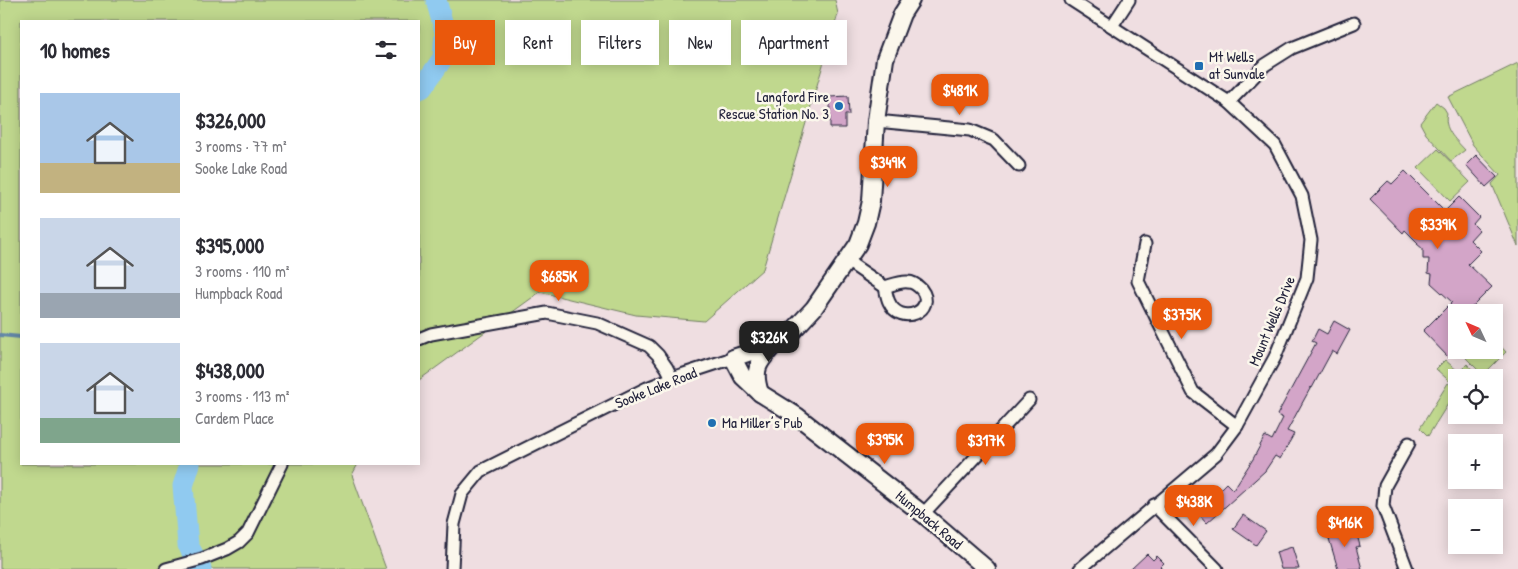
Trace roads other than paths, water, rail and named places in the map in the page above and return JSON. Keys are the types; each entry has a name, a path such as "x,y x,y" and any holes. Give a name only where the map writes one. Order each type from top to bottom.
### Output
{"street":[{"name":"Sooke Lake Road","path":"452,569 454,524 462,494 480,471 647,388 777,342 789,335 802,322 858,244 866,223 871,201 876,121 885,59 902,14 911,0"},
{"name":"Mount Wells Drive","path":"1071,0 1229,102 1275,145 1302,196 1311,240 1306,278 1278,349 1237,426 1216,454 1080,569"},
{"path":"1112,26 1129,0"},
{"path":"1229,102 1265,65 1292,48 1354,23"},
{"path":"876,121 970,130 994,140 1019,166"},
{"path":"1145,244 1138,281 1193,392 1237,426"},
{"path":"847,261 885,287"},
{"path":"420,339 431,334 547,313 596,323 649,346 658,355 672,378"},
{"path":"760,393 756,380 757,368 762,359 777,342"},
{"name":"Humpback Road","path":"733,358 743,377 760,393 797,416 923,514 987,569"},
{"path":"923,514 1030,400"},
{"path":"1407,569 1383,506 1385,486 1409,443"},
{"path":"166,569 202,559 227,549 248,534 282,465"},
{"path":"1154,506 1217,569"}],"waterway":[{"path":"420,89 443,58 445,32 436,0"},
{"path":"0,335 20,337"},
{"path":"190,465 183,486 188,545 201,569"}],"place":[{"name":"Mt Wells at Sunvale","path":"1199,66"},
{"name":"Langford Fire Rescue Station No. 3","path":"839,106"},
{"name":"Ma Miller’s Pub","path":"712,423"}]}
